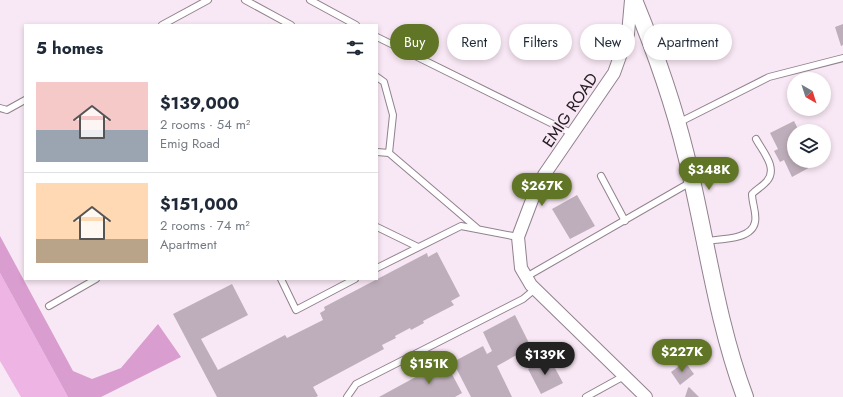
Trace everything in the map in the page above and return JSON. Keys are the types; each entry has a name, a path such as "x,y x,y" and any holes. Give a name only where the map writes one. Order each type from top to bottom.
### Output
{"main road":[{"path":"632,0 658,57 678,123 723,320 745,397"}],"street":[{"name":"EMIG ROAD","path":"632,0 628,34 614,73 544,175 532,200 518,237 521,268 535,289 646,397"}],"lane":[{"path":"164,24 208,0"},
{"path":"245,0 289,24"},
{"path":"310,0 354,24"},
{"path":"378,37 573,134"},
{"path":"678,123 769,77 843,58"},
{"path":"378,78 384,82 393,115 389,153"},
{"path":"0,108 6,110 24,101"},
{"path":"705,242 743,235 752,229 756,221 752,203 752,194 766,182 772,174 772,167 756,139"},
{"path":"378,152 389,153 478,229"},
{"path":"601,176 624,221"},
{"path":"526,277 692,182"},
{"path":"378,267 461,226 518,237"},
{"path":"378,227 418,247"},
{"path":"49,306 94,280"},
{"path":"281,280 296,310 353,280"},
{"path":"347,397 356,384 523,299 535,289"},
{"path":"586,397 624,376"}],"shaded area":[{"path":"0,236 73,371 92,379 121,368 158,324 181,357 101,397 68,397 0,273"},
{"path":"0,273 68,397 21,397 0,361"}],"building":[{"path":"843,24 843,45 841,46 835,27"},
{"path":"794,121 796,124 788,124"},
{"path":"787,124 787,166 784,160 780,162 774,151 778,149 770,133"},
{"path":"788,168 809,168 792,177"},
{"path":"577,195 595,226 570,239 552,209"},
{"path":"437,252 460,296 451,301 454,305 423,321 424,323 411,330 410,328 395,336 396,338 382,345 384,349 313,387 318,396 316,397 217,397 173,314 232,284 248,315 201,339 218,370 285,335 287,338 323,320 320,313 325,310 324,307 427,253 428,257"},
{"path":"515,315 531,347 497,366 512,397 471,397 453,362 483,346 487,354 492,351 483,332"},
{"path":"549,357 563,383 541,394 528,369"},
{"path":"445,361 462,393 455,397 379,397"},
{"path":"685,362 694,374 680,385 671,372"},
{"path":"689,387 699,397 685,397"}]}
